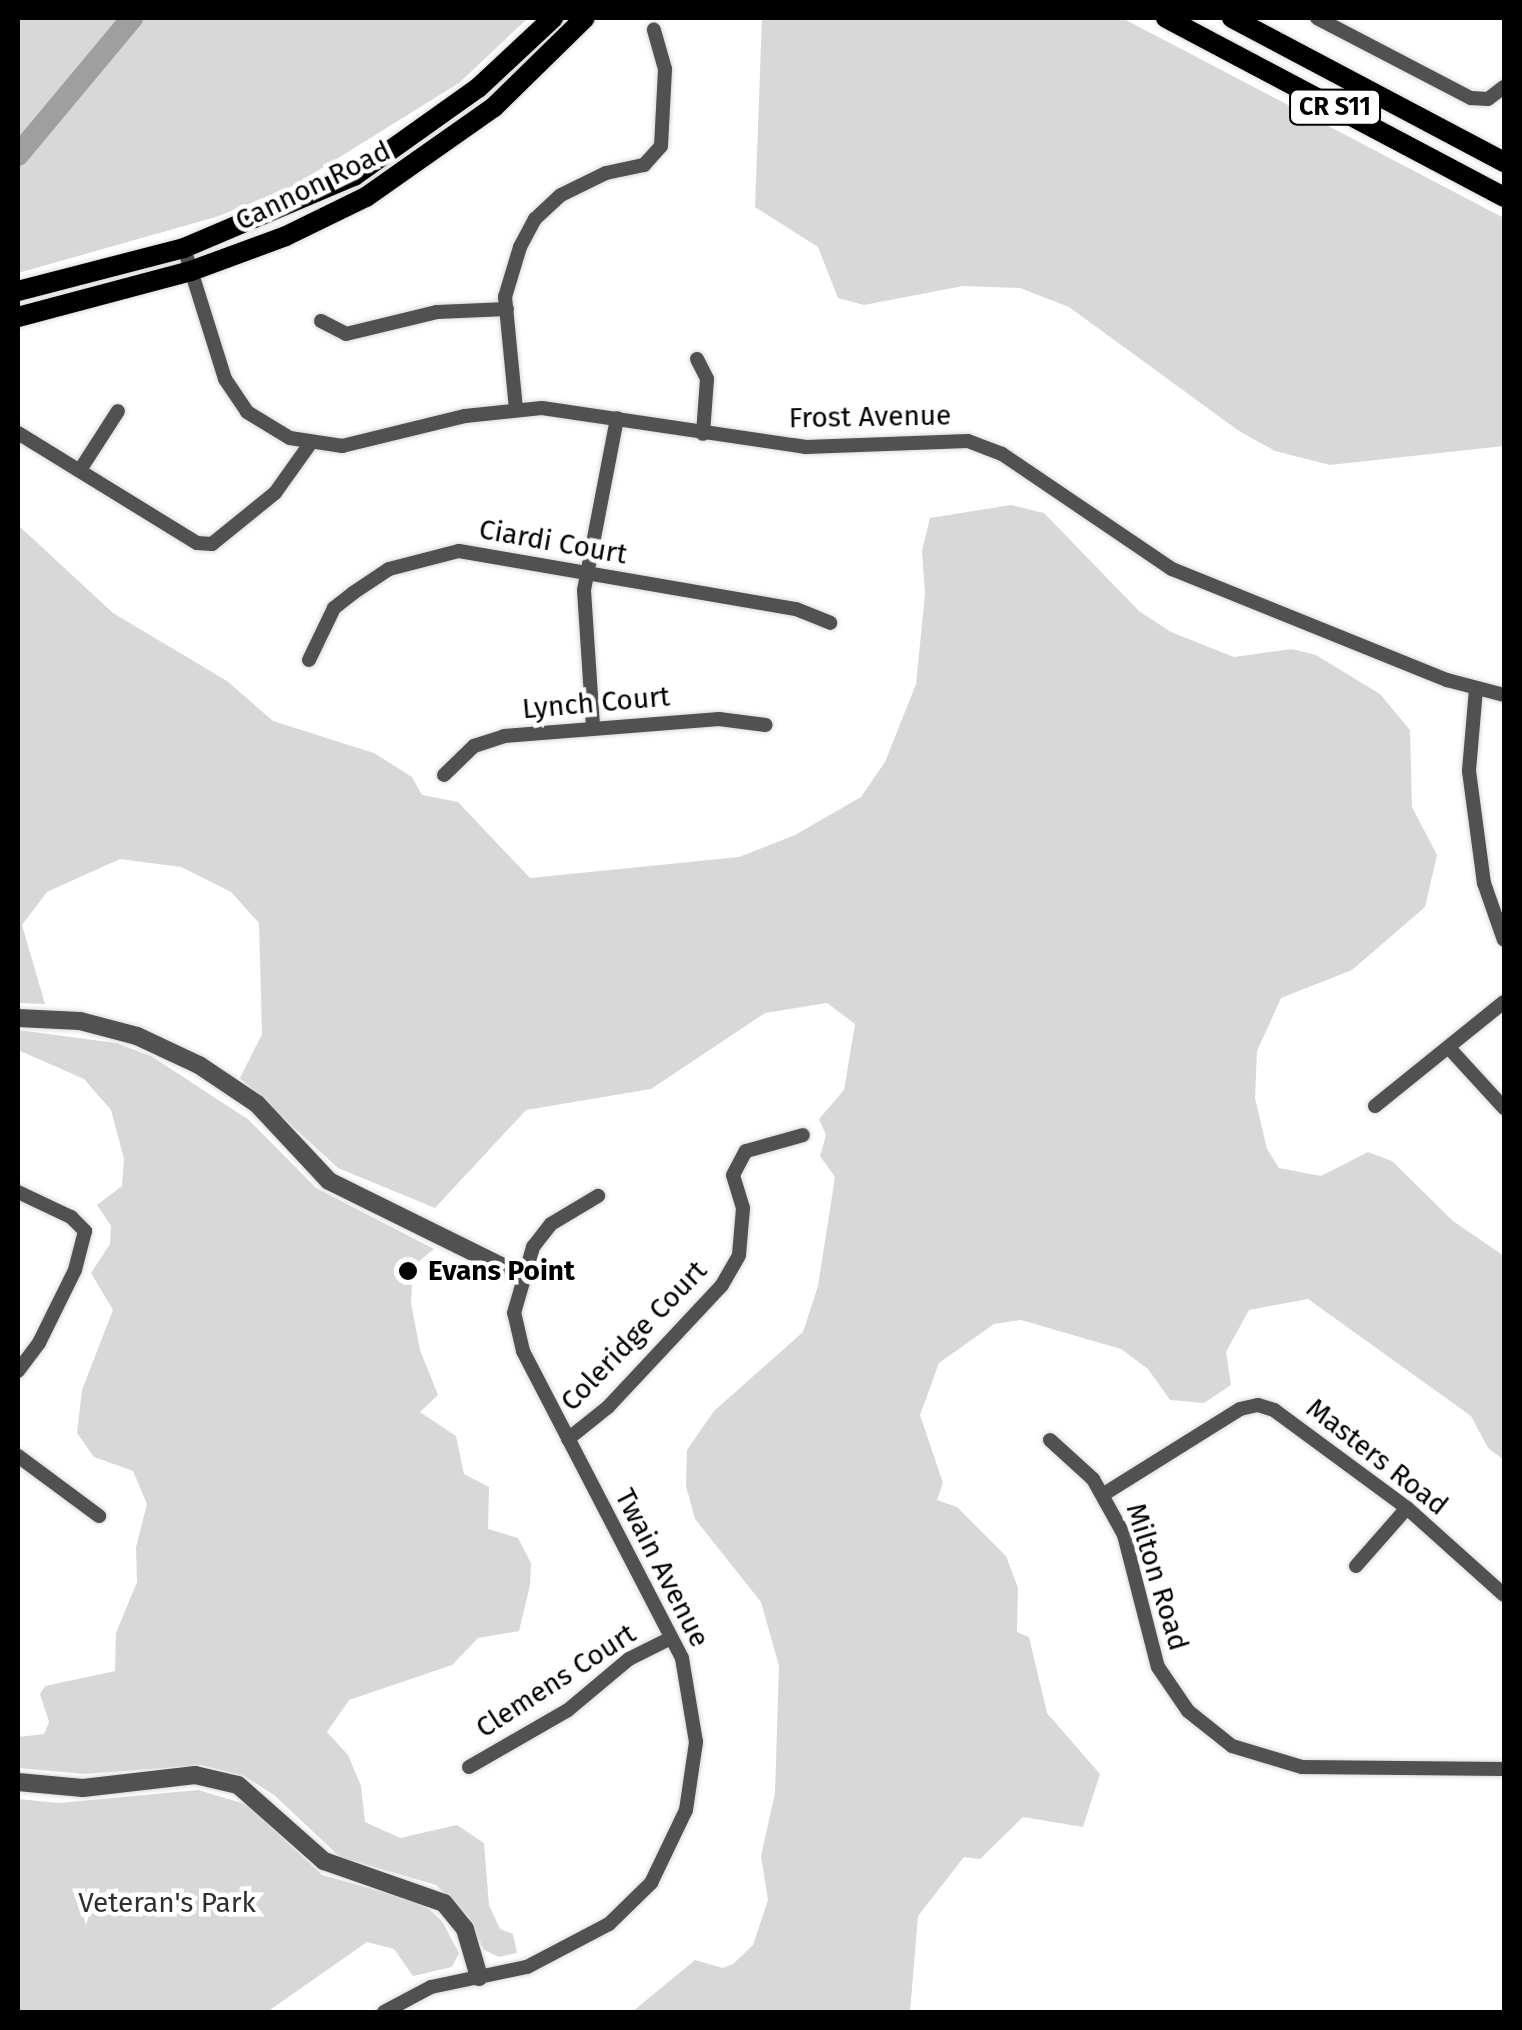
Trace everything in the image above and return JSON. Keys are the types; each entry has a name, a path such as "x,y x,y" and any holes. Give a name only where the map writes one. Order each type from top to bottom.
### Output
{"main road":[{"name":"Cannon Road","path":"18,292 184,248 276,214 402,146 478,88 553,18"},
{"name":"Cannon Road","path":"18,316 192,271 286,236 416,166 494,107 585,18"},
{"name":"CR S11","path":"1166,18 1504,197"},
{"name":"CR S11","path":"1232,18 1504,162"}],"street":[{"path":"1318,18 1471,98 1488,99 1504,87"},
{"path":"516,410 506,309 520,247 536,219 561,195 606,173 644,166 662,146 666,69 654,30"},
{"name":"Frost Avenue","path":"184,248 225,379 248,412 310,444 342,446 516,410 617,418 806,447 968,441 1002,454 1172,569 1476,690 1504,695"},
{"path":"321,321 346,334 437,312 506,309"},
{"path":"697,359 707,379 703,434"},
{"path":"80,470 118,411"},
{"path":"592,726 585,568 608,488 617,418"},
{"path":"18,433 197,543 212,544 275,493 310,444"},
{"name":"Ciardi Court","path":"309,660 334,608 390,570 424,557 498,553 585,568 658,588 796,609 830,623"},
{"path":"1476,690 1469,771 1484,883 1504,940"},
{"name":"Lynch Court","path":"444,775 474,746 504,736 592,726 719,719 766,726"},
{"path":"1375,1106 1504,1002"},
{"path":"18,1018 80,1021 137,1036 198,1065 257,1104 329,1181 520,1276"},
{"path":"1450,1049 1504,1108"},
{"name":"Coleridge Court","path":"568,1439 608,1407 722,1285 739,1255 743,1208 733,1175 746,1152 803,1135"},
{"path":"18,1192 71,1217 85,1231 75,1270 40,1343 18,1371"},
{"name":"Twain Avenue","path":"384,2012 431,1987 561,1954 609,1924 651,1883 686,1810 693,1779 694,1710 671,1638 523,1351 514,1313 520,1276 551,1224 598,1196"},
{"name":"Masters Road","path":"1104,1494 1240,1409 1258,1405 1274,1410 1407,1508 1504,1595"},
{"name":"Milton Road","path":"1050,1440 1104,1494 1124,1535 1158,1667 1188,1711 1232,1746 1302,1767 1504,1770"},
{"path":"18,1456 99,1516"},
{"path":"1356,1566 1407,1508"},
{"name":"Clemens Court","path":"469,1767 568,1710 629,1658 671,1638"},
{"path":"18,1782 83,1788 195,1775 238,1785 324,1861 444,1903 464,1929 479,1977"}],"green space":[{"path":"18,18 528,18 459,83 293,186 216,217 18,273"},
{"path":"762,18 1122,18 1504,218 1504,446 1330,465 1275,451 1239,431 1069,307 1020,288 963,286 864,305 838,298 818,247 755,207"},
{"path":"1011,505 1044,513 1139,611 1171,632 1234,657 1292,649 1316,655 1380,694 1410,730 1412,807 1437,855 1425,907 1352,970 1281,998 1257,1051 1255,1098 1267,1149 1279,1168 1321,1176 1368,1152 1392,1161 1453,1221 1504,1256 1504,1460 1488,1448 1471,1416 1308,1299 1249,1310 1226,1352 1231,1385 1204,1403 1170,1400 1148,1369 1121,1349 1021,1320 994,1324 939,1363 920,1415 943,1483 937,1500 957,1507 1006,1556 1018,1588 1017,1632 1029,1637 1047,1713 1100,1774 1083,1827 1023,1817 980,1859 964,1857 918,1916 910,2012 632,2012 695,1960 723,1968 733,1964 753,1945 768,1900 761,1856 775,1793 779,1666 761,1602 695,1519 686,1486 687,1450 714,1411 803,1332 818,1286 835,1177 820,1156 826,1135 819,1119 844,1090 855,1024 827,1003 765,1013 651,1089 526,1110 435,1208 338,1168 240,1078 262,1034 259,923 231,892 181,867 120,859 47,892 22,925 45,1004 18,1003 18,525 113,613 227,681 273,721 374,753 412,777 422,795 458,802 530,878 739,857 795,835 861,797 885,762 916,684 925,594 922,550 930,518"},
{"path":"18,1030 116,1043 151,1056 249,1120 316,1188 434,1249 413,1266 411,1303 420,1350 438,1395 420,1412 456,1436 464,1474 489,1487 488,1529 518,1538 531,1563 530,1585 519,1631 478,1638 452,1665 349,1700 327,1732 348,1755 361,1786 365,1822 400,1838 457,1825 484,1843 489,1905 500,1929 513,1934 517,1953 499,1957 484,1950 468,1916 436,1885 340,1857 274,1795 244,1776 202,1765 85,1774 18,1768 18,1737 44,1734 49,1722 40,1694 45,1686 115,1671 116,1633 137,1582 136,1547 147,1504 133,1471 94,1457 77,1433 82,1390 113,1310 91,1273 110,1244 111,1226 97,1205 122,1186 124,1159 111,1110 84,1079 18,1050"},
{"name":"Veteran's Park","path":"198,1790 248,1805 322,1875 422,1903 442,1921 459,1953 452,1967 413,1976 394,1949 367,1942 267,2012 18,2012 18,1799 59,1803"}],"waterway":[{"path":"18,155 132,18"}],"place":[{"name":"Evans Point","path":"408,1271"}]}
